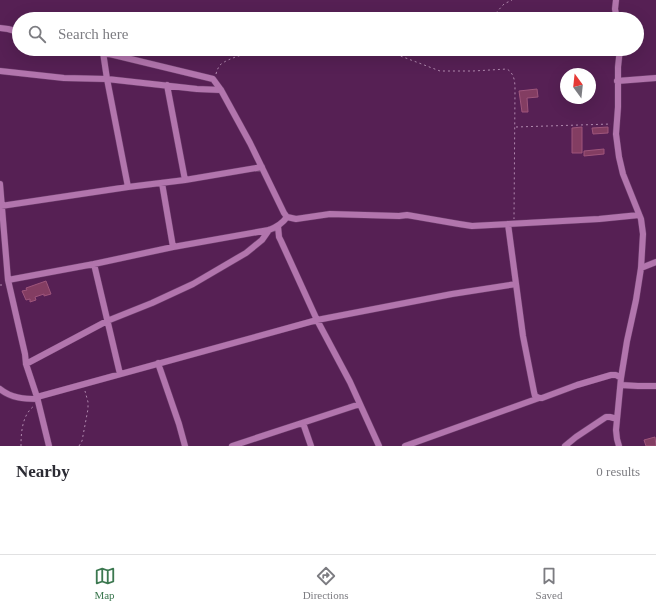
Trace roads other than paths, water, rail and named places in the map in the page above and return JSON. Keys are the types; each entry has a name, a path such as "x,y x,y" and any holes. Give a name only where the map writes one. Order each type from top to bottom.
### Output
{"street":[{"path":"616,0 616,12"},
{"path":"0,28 12,30"},
{"path":"104,56 128,187"},
{"path":"119,56 209,78 216,82 250,143 287,217"},
{"path":"619,56 616,134 623,174 641,220 642,234 641,268 621,378 616,430 619,446"},
{"path":"0,71 64,78 107,79 197,89 221,90"},
{"path":"617,81 656,78"},
{"path":"168,85 184,180"},
{"path":"1,206 184,180 262,167"},
{"path":"162,183 173,247"},
{"path":"0,184 8,280 26,364 38,400 49,446"},
{"path":"287,217 296,219 330,214 408,215 472,226 599,219 639,215"},
{"path":"8,280 173,247 269,230 284,222 287,217"},
{"path":"511,224 516,284 523,336 535,396 539,398"},
{"path":"278,226 281,241 317,320 350,382 379,446"},
{"path":"26,364 107,321 152,303 193,284 246,253 262,240 269,230"},
{"path":"641,268 656,262"},
{"path":"94,264 120,374"},
{"path":"648,265 656,268"},
{"path":"0,389 12,396 38,400 83,384 317,320 452,294 516,284"},
{"path":"158,364 185,446"},
{"path":"405,446 611,374 621,378"},
{"path":"621,385 656,386"},
{"path":"232,446 251,443 303,423 360,404"},
{"path":"565,446 606,417 610,416 617,418"},
{"path":"303,423 311,446"}]}
